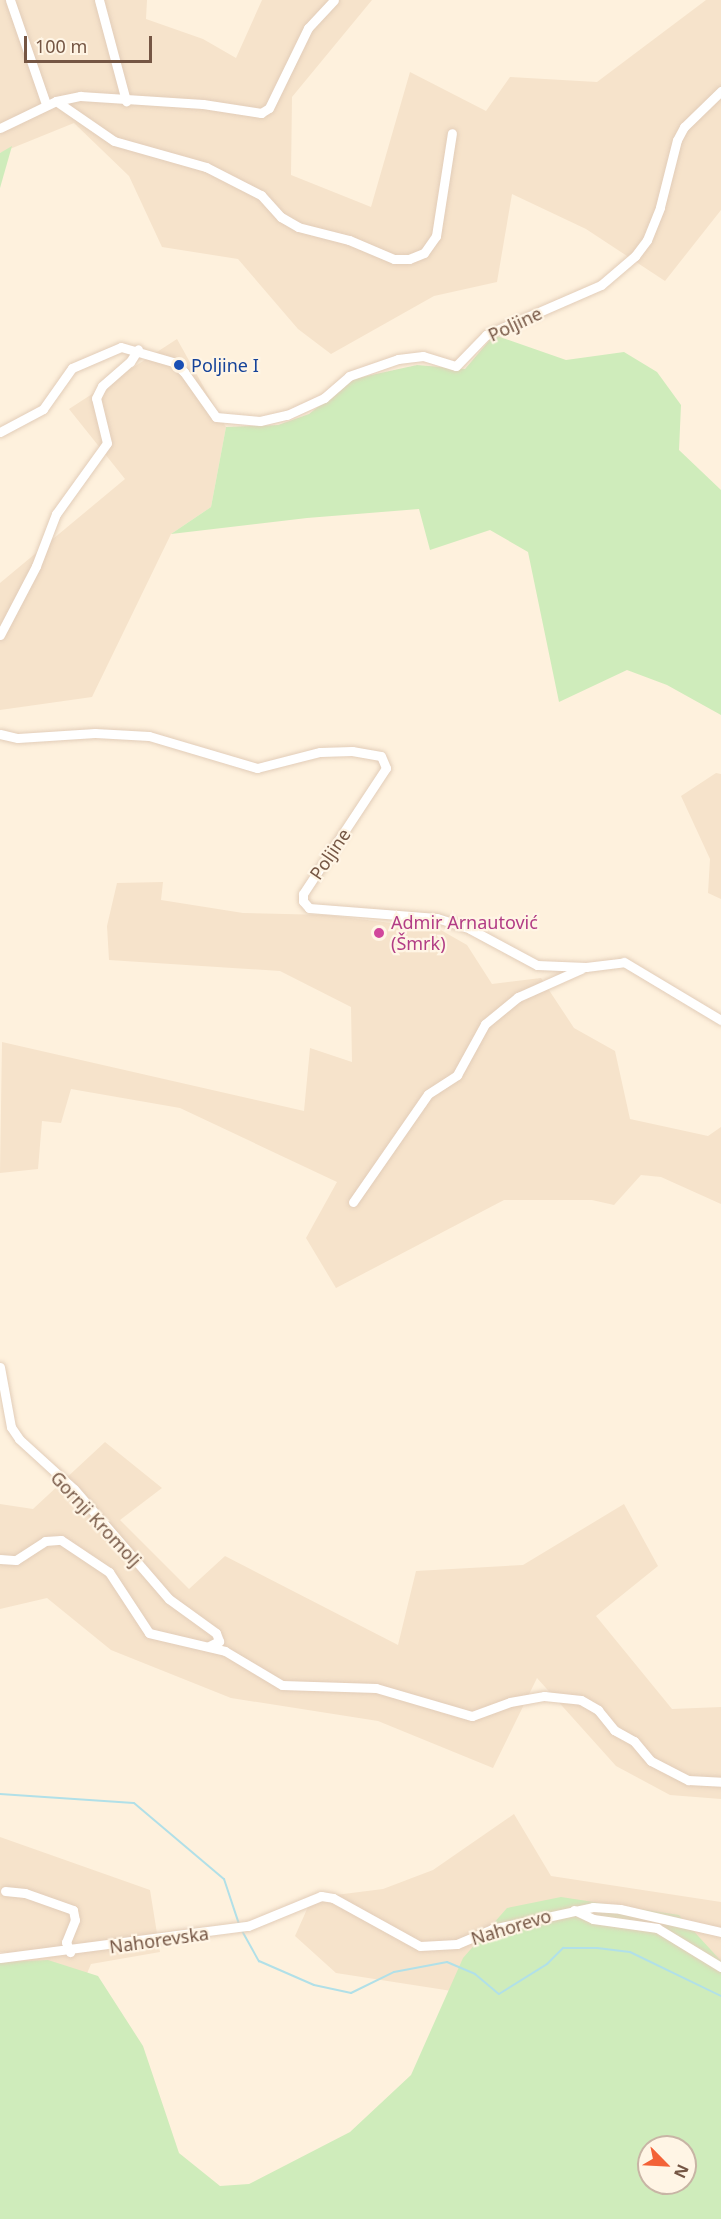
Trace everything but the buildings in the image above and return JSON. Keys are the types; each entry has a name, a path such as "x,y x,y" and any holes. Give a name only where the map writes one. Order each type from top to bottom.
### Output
{"street":[{"path":"10,0 46,104"},
{"path":"99,0 126,101"},
{"path":"0,128 46,104 80,96 126,101 203,104 261,113 269,108 308,28 334,0"},
{"name":"Poljine","path":"0,432 43,409 72,368 104,351 121,347 138,349 164,357 184,372 216,417 260,421 315,403 349,376 398,359 423,356 456,366 486,335 601,285 635,256 647,240 660,207 677,140 684,127 721,91"},
{"path":"56,101 114,141 206,167 261,195 281,217 298,227 349,240 394,258 417,258 430,247 436,236 452,133"},
{"path":"0,635 36,566 56,514 107,443 96,398 102,386 130,362 138,349"},
{"name":"Poljine","path":"0,734 18,738 96,733 149,736 257,768 320,752 351,751 381,756 386,768 303,894 303,902 309,908 437,918 470,929 537,965 586,967 624,962 636,966 721,1020"},
{"path":"353,1202 428,1094 457,1075 485,1024 518,997 586,967"},
{"name":"Gornji Kromolj","path":"0,1367 11,1427 19,1439 74,1489 169,1599 216,1633 219,1641 208,1646"},
{"path":"0,1559 16,1560 45,1541 61,1540 110,1572 149,1632 163,1639 208,1646 238,1658 282,1684 376,1688 472,1716 510,1702 544,1696 581,1700 598,1710 614,1730 634,1741 651,1761 688,1780 721,1782"},
{"path":"5,1891 25,1893 73,1910 75,1920 66,1942 70,1952"},
{"name":"Nahorevska","path":"0,1958 70,1952 246,1926 280,1915 312,1898"},
{"name":"Nahorevo","path":"312,1898 333,1898 410,1943 436,1947 574,1910 620,1909 721,1932"},
{"path":"574,1910 593,1919 657,1928 721,1967"}],"shaded area":[{"path":"0,0 147,0 146,19 203,39 236,58 262,0 372,0 292,97 291,175 371,207 410,72 486,111 510,77 597,82 706,0 721,0 721,210 665,281 586,229 512,194 497,282 434,296 331,354 298,329 238,259 162,247 129,176 74,123 0,153"},
{"path":"177,339 226,427 211,507 171,534 92,697 0,710 0,583 125,479 69,409"},
{"path":"716,773 721,774 721,899 708,893 710,859 681,796"},
{"path":"163,882 161,900 243,913 327,915 439,929 467,945 492,984 541,978 574,1028 615,1051 630,1119 708,1136 721,1127 721,1204 661,1177 641,1175 614,1205 592,1200 504,1200 336,1288 306,1238 337,1182 180,1108 71,1089 61,1123 42,1121 38,1169 0,1173 2,1042 304,1111 310,1048 352,1062 351,1007 280,971 109,960 107,926 117,883"},
{"path":"105,1442 162,1488 120,1520 189,1589 225,1556 398,1645 416,1571 523,1565 624,1504 658,1566 596,1616 672,1709 721,1707 721,1799 670,1795 616,1766 537,1678 493,1768 378,1721 231,1698 111,1650 47,1598 0,1609 0,1504 33,1509"},
{"path":"514,1814 551,1876 721,1902 721,2019 484,1996 336,1973 295,1936 312,1898 383,1889 433,1870"},
{"path":"0,1837 150,1890 160,1952 91,1964 75,2002 27,1995 11,1953 0,1952"}],"green space":[{"path":"12,146 0,188 0,153"},
{"path":"494,335 566,360 624,352 657,372 681,405 679,450 721,490 721,715 667,685 627,670 559,702 528,552 490,530 430,550 419,509 307,518 171,534 211,507 226,427 278,425 309,414 353,379 417,365 465,369"},
{"path":"561,1897 679,1915 721,1961 721,2219 0,2219 0,1962 48,1960 98,1976 143,2046 179,2153 220,2186 249,2184 350,2132 411,2075 463,1958 507,1908"}],"waterway":[{"path":"0,1794 134,1803 224,1879 239,1924"},
{"path":"241,1929 259,1961 314,1985 351,1993 394,1972 447,1962 475,1974 499,1994 547,1964 563,1948 597,1948 630,1952 721,1996"}],"place":[{"name":"Poljine I","path":"179,365"},
{"name":"Admir Arnautović (Šmrk)","path":"379,933"}]}
